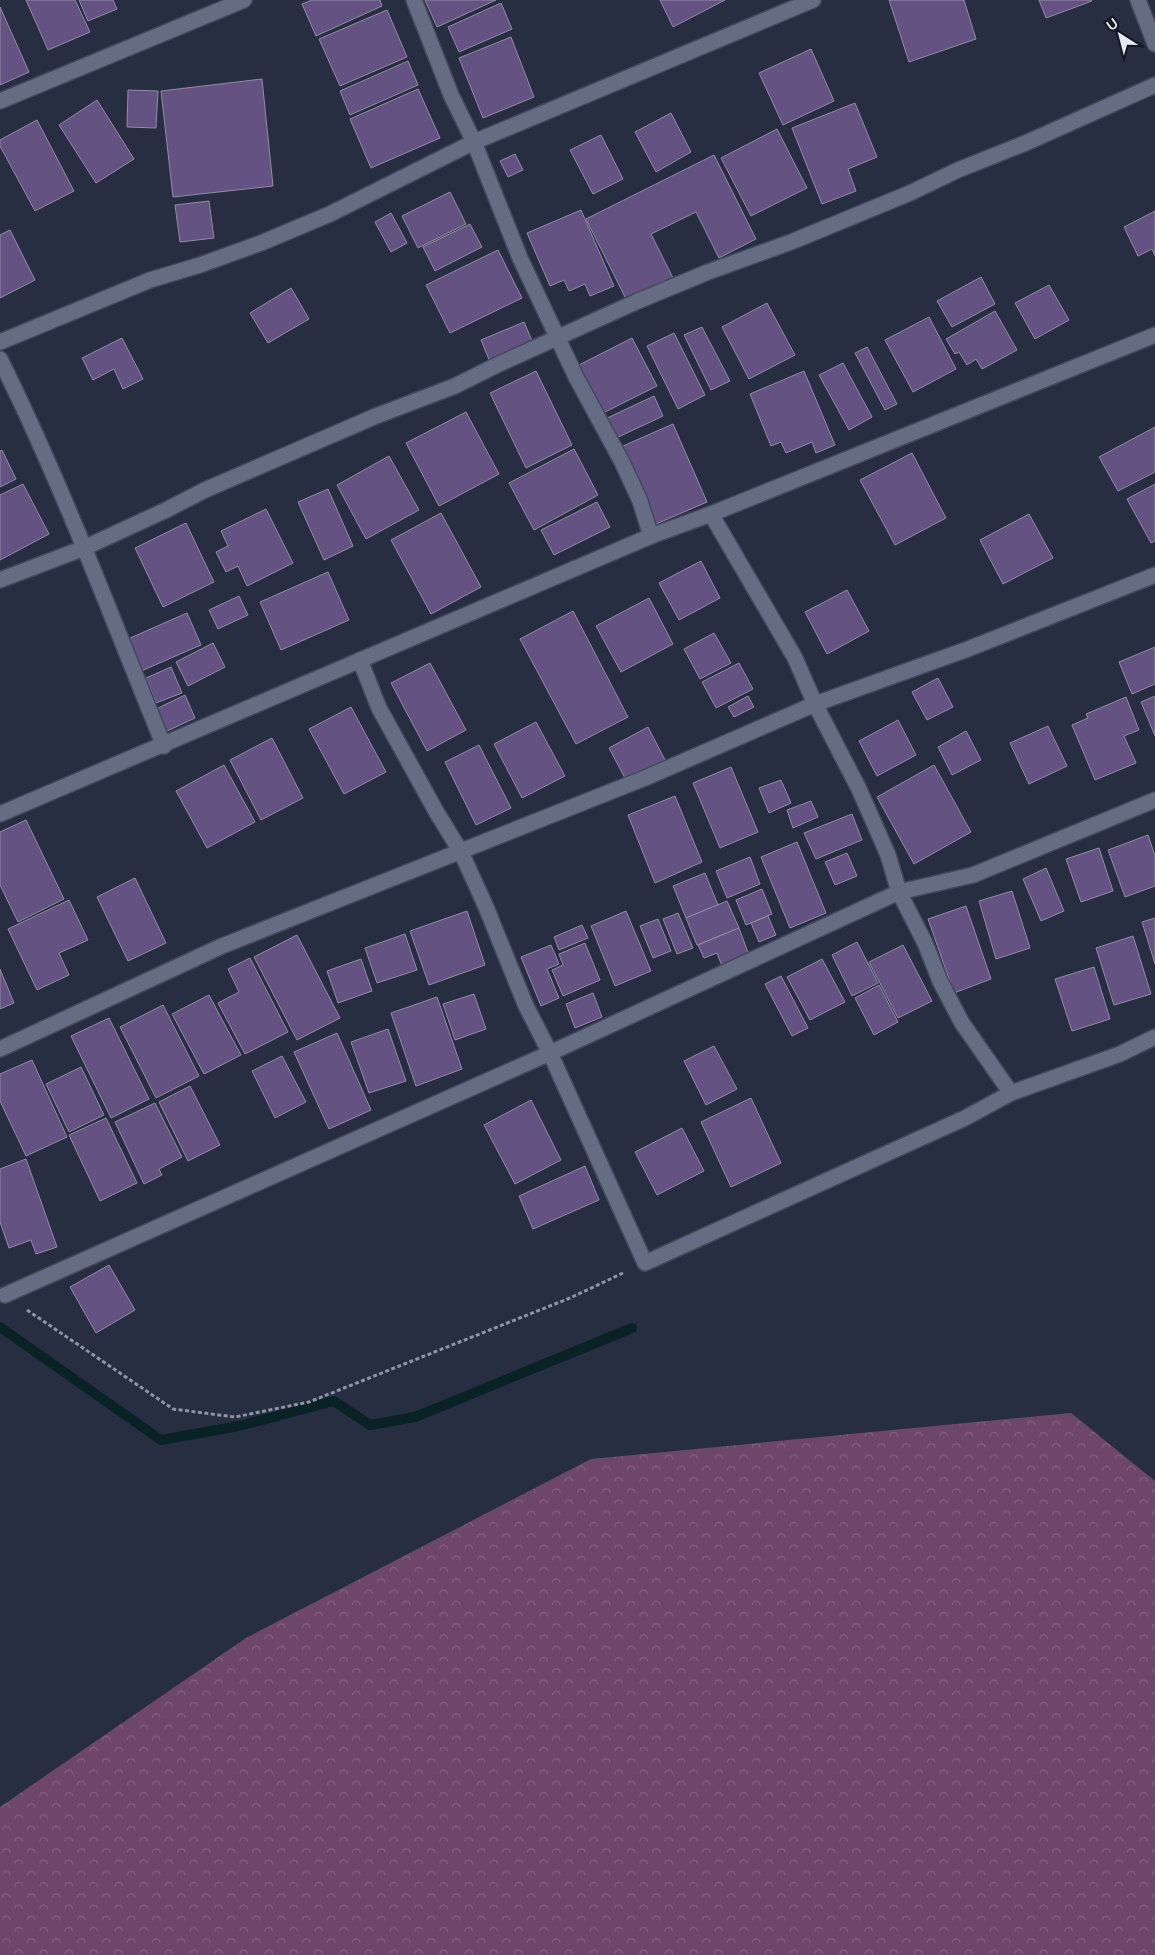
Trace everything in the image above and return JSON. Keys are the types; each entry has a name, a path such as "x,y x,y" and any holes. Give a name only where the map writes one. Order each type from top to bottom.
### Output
{"street":[{"path":"0,101 244,0"},
{"path":"414,0 451,95 474,142 520,258 576,378 622,462 640,501 651,536"},
{"path":"0,342 150,280 217,259 295,229 330,214 474,142 813,0"},
{"path":"1138,0 1155,44"},
{"path":"0,580 84,548 205,490 376,416 455,386 557,338 708,272 791,242 910,193 958,170 1028,142 1155,85"},
{"path":"0,814 164,746 195,730 651,536 711,514 1155,335"},
{"path":"0,359 31,421 68,506 164,746"},
{"path":"711,514 795,658 815,704 863,797 888,855 898,892 925,943 940,981 962,1023 1011,1093"},
{"path":"0,1050 222,946 645,778 815,704 968,649 1155,575"},
{"path":"360,660 379,708 437,813 461,852 486,907 526,1006 550,1053 645,1263 965,1118 1011,1093 1111,1057 1155,1037"},
{"path":"5,1295 550,1053 898,892 973,875 1155,800"}],"path":[{"path":"5,1295 173,1409 234,1417 309,1402 570,1298 645,1263"}],"green space":[{"path":"1071,1413 1155,1481 1155,1955 0,1955 0,1807 246,1638 591,1459"}],"building":[{"path":"26,0 75,0 90,32 48,50"},
{"path":"79,0 113,0 117,9 88,21"},
{"path":"312,0 380,0 382,6 316,36 302,4"},
{"path":"425,0 496,0 437,27"},
{"path":"660,0 725,0 673,27"},
{"path":"889,0 964,0 976,39 909,62"},
{"path":"1039,0 1091,0 1092,1 1046,18"},
{"path":"501,3 512,29 459,52 448,27"},
{"path":"0,7 29,72 0,85"},
{"path":"387,10 407,57 340,86 319,39"},
{"path":"511,37 534,97 483,118 459,58"},
{"path":"811,49 834,101 783,125 759,73"},
{"path":"408,61 418,85 350,115 340,91"},
{"path":"262,79 273,186 173,197 161,91"},
{"path":"418,89 440,138 371,168 350,119"},
{"path":"128,90 158,91 156,128 127,127"},
{"path":"97,100 134,159 96,183 59,125"},
{"path":"855,103 877,157 848,169 856,191 822,204 792,128"},
{"path":"671,113 691,152 656,172 635,132"},
{"path":"37,120 74,191 35,211 0,146 0,140"},
{"path":"777,129 807,188 751,216 721,158"},
{"path":"601,135 623,179 593,194 570,150"},
{"path":"515,154 523,170 508,177 500,161"},
{"path":"714,155 756,239 719,258 696,212 651,234 673,278 627,301 586,219"},
{"path":"450,192 466,224 418,248 402,216"},
{"path":"209,201 214,238 180,242 175,205"},
{"path":"581,210 614,286 590,296 585,284 569,291 564,280 550,286 527,233"},
{"path":"1155,211 1155,256 1152,249 1138,256 1124,227"},
{"path":"391,213 407,243 391,252 375,222"},
{"path":"470,224 482,247 435,271 423,247"},
{"path":"10,230 35,280 0,298 0,235"},
{"path":"498,250 522,298 450,333 426,285"},
{"path":"981,277 995,304 952,327 937,301"},
{"path":"1049,285 1069,320 1035,339 1015,303"},
{"path":"291,288 309,319 268,343 250,313"},
{"path":"767,303 795,355 749,379 722,327"},
{"path":"995,311 1017,350 982,369 976,359 967,365 959,352 955,354 946,339"},
{"path":"929,317 956,369 913,392 885,340"},
{"path":"524,322 533,343 490,362 481,340"},
{"path":"702,327 730,381 711,390 684,335"},
{"path":"674,333 705,395 678,409 647,346"},
{"path":"122,338 143,379 123,389 114,369 93,380 82,358"},
{"path":"632,338 657,386 601,414 577,366"},
{"path":"867,347 897,404 885,410 855,353"},
{"path":"843,363 872,417 849,430 819,375"},
{"path":"536,371 572,445 526,468 490,393"},
{"path":"804,371 835,445 816,453 812,442 786,453 781,442 771,446 750,394"},
{"path":"654,396 663,416 612,440 603,420"},
{"path":"466,412 499,474 439,506 406,443"},
{"path":"673,424 707,502 656,524 623,446"},
{"path":"1155,427 1155,472 1118,491 1099,457"},
{"path":"574,449 598,495 534,530 509,483"},
{"path":"2,450 16,479 0,487 0,451"},
{"path":"912,453 946,518 895,545 860,480"},
{"path":"389,456 419,510 366,539 337,485"},
{"path":"23,484 49,534 0,560 0,495"},
{"path":"1155,484 1155,541 1151,543 1127,499"},
{"path":"328,489 353,546 324,560 298,502"},
{"path":"597,502 610,527 554,555 541,530"},
{"path":"266,509 293,563 247,586 238,566 226,572 216,552 228,546 221,531"},
{"path":"441,513 481,587 431,614 391,540"},
{"path":"1029,514 1053,558 1003,584 980,540"},
{"path":"186,523 214,582 163,607 135,548"},
{"path":"701,561 720,598 679,620 659,583"},
{"path":"328,572 349,620 281,650 260,602"},
{"path":"847,590 869,631 827,654 805,612"},
{"path":"239,596 248,615 218,629 209,610"},
{"path":"649,598 673,644 621,672 596,626"},
{"path":"573,611 628,717 576,744 520,639"},
{"path":"187,613 201,645 141,671 128,639"},
{"path":"714,633 731,663 700,679 684,649"},
{"path":"213,643 225,667 188,686 176,662"},
{"path":"1155,647 1155,684 1132,694 1119,662"},
{"path":"430,663 466,730 427,751 391,683"},
{"path":"739,663 753,689 716,708 702,682"},
{"path":"171,667 182,693 156,703 146,678"},
{"path":"938,678 953,707 927,720 912,692"},
{"path":"185,695 195,718 165,732 154,710"},
{"path":"748,696 754,707 734,717 728,707"},
{"path":"1155,696 1155,736 1141,702"},
{"path":"1126,697 1139,730 1124,736 1136,763 1095,780 1072,725 1088,718 1086,714"},
{"path":"351,707 386,772 344,794 309,729"},
{"path":"898,720 916,755 877,776 859,741"},
{"path":"536,722 565,776 522,798 494,744"},
{"path":"1048,726 1067,766 1029,784 1010,743"},
{"path":"648,727 665,760 626,780 609,748"},
{"path":"966,731 981,760 952,775 938,747"},
{"path":"272,738 303,798 261,820 230,760"},
{"path":"479,745 511,808 476,825 445,762"},
{"path":"224,765 255,822 207,848 176,791"},
{"path":"934,765 971,832 914,864 877,797"},
{"path":"731,767 758,832 720,848 693,783"},
{"path":"781,780 791,803 769,813 759,788"},
{"path":"675,796 702,862 655,883 628,815"},
{"path":"811,801 818,817 793,828 787,810"},
{"path":"852,814 862,840 816,859 804,833"},
{"path":"26,820 64,899 18,922 0,885 0,832"},
{"path":"1148,835 1155,856 1155,886 1125,897 1108,850"},
{"path":"797,842 826,913 790,928 761,857"},
{"path":"1099,848 1113,891 1081,902 1066,859"},
{"path":"847,853 857,876 835,885 825,862"},
{"path":"750,857 760,884 727,898 716,871"},
{"path":"1046,868 1064,911 1041,921 1023,879"},
{"path":"705,873 718,905 686,918 673,886"},
{"path":"135,878 166,943 128,961 97,897"},
{"path":"762,889 772,914 746,925 736,900"},
{"path":"1012,891 1030,948 996,959 979,901"},
{"path":"69,900 88,940 59,953 69,975 37,990 8,929"},
{"path":"727,901 739,928 697,945 686,918"},
{"path":"966,906 991,979 954,993 928,919"},
{"path":"467,911 485,965 429,985 410,931"},
{"path":"626,911 651,971 615,986 591,926"},
{"path":"678,913 693,948 677,954 663,919"},
{"path":"768,916 776,935 759,942 751,923"},
{"path":"1155,918 1155,964 1142,922"},
{"path":"658,919 671,951 653,958 640,926"},
{"path":"582,925 588,938 559,950 554,937"},
{"path":"739,928 749,955 722,966 717,953 704,958 698,945"},
{"path":"405,934 417,970 377,983 365,948"},
{"path":"297,935 340,1018 297,1040 254,957"},
{"path":"1133,936 1151,994 1114,1005 1096,948"},
{"path":"857,942 878,983 852,996 832,955"},
{"path":"585,943 600,980 563,996 552,970 563,965 559,954"},
{"path":"551,945 559,964 547,969 559,998 541,1006 521,957"},
{"path":"903,945 932,1001 898,1018 869,962"},
{"path":"250,958 288,1032 245,1054 218,1003 239,992 228,969"},
{"path":"361,959 372,991 338,1003 327,971"},
{"path":"822,959 845,1002 810,1020 787,977"},
{"path":"1094,967 1110,1019 1072,1031 1055,979"},
{"path":"0,969 14,1003 0,1009"},
{"path":"781,976 808,1028 792,1036 765,984"},
{"path":"879,985 898,1022 874,1035 855,998"},
{"path":"593,993 602,1017 575,1028 566,1004"},
{"path":"474,994 486,1029 455,1040 443,1004"},
{"path":"209,995 241,1055 204,1074 172,1014"},
{"path":"437,997 462,1069 416,1086 391,1013"},
{"path":"163,1005 199,1076 156,1098 120,1027"},
{"path":"109,1018 149,1099 111,1118 71,1036"},
{"path":"388,1029 406,1081 369,1093 351,1042"},
{"path":"337,1033 371,1110 329,1129 294,1052"},
{"path":"714,1046 737,1089 706,1105 684,1061"},
{"path":"282,1056 306,1102 275,1118 252,1071"},
{"path":"32,1060 67,1137 26,1156 0,1101 0,1074"},
{"path":"81,1067 104,1115 69,1132 46,1084"},
{"path":"190,1086 220,1145 188,1161 159,1102"},
{"path":"751,1098 781,1163 731,1187 701,1122"},
{"path":"531,1100 561,1160 515,1184 484,1125"},
{"path":"155,1103 182,1157 159,1169 162,1175 144,1184 115,1122"},
{"path":"106,1118 137,1183 100,1201 69,1135"},
{"path":"682,1128 704,1171 657,1195 635,1152"},
{"path":"26,1159 57,1247 36,1254 31,1240 9,1248 0,1222 0,1169"},
{"path":"585,1166 599,1200 533,1229 519,1196"},
{"path":"109,1265 135,1310 96,1333 70,1287"}],"waterway":[{"path":"0,1327 161,1440 239,1426 334,1401 370,1425 415,1417 632,1328"}]}
